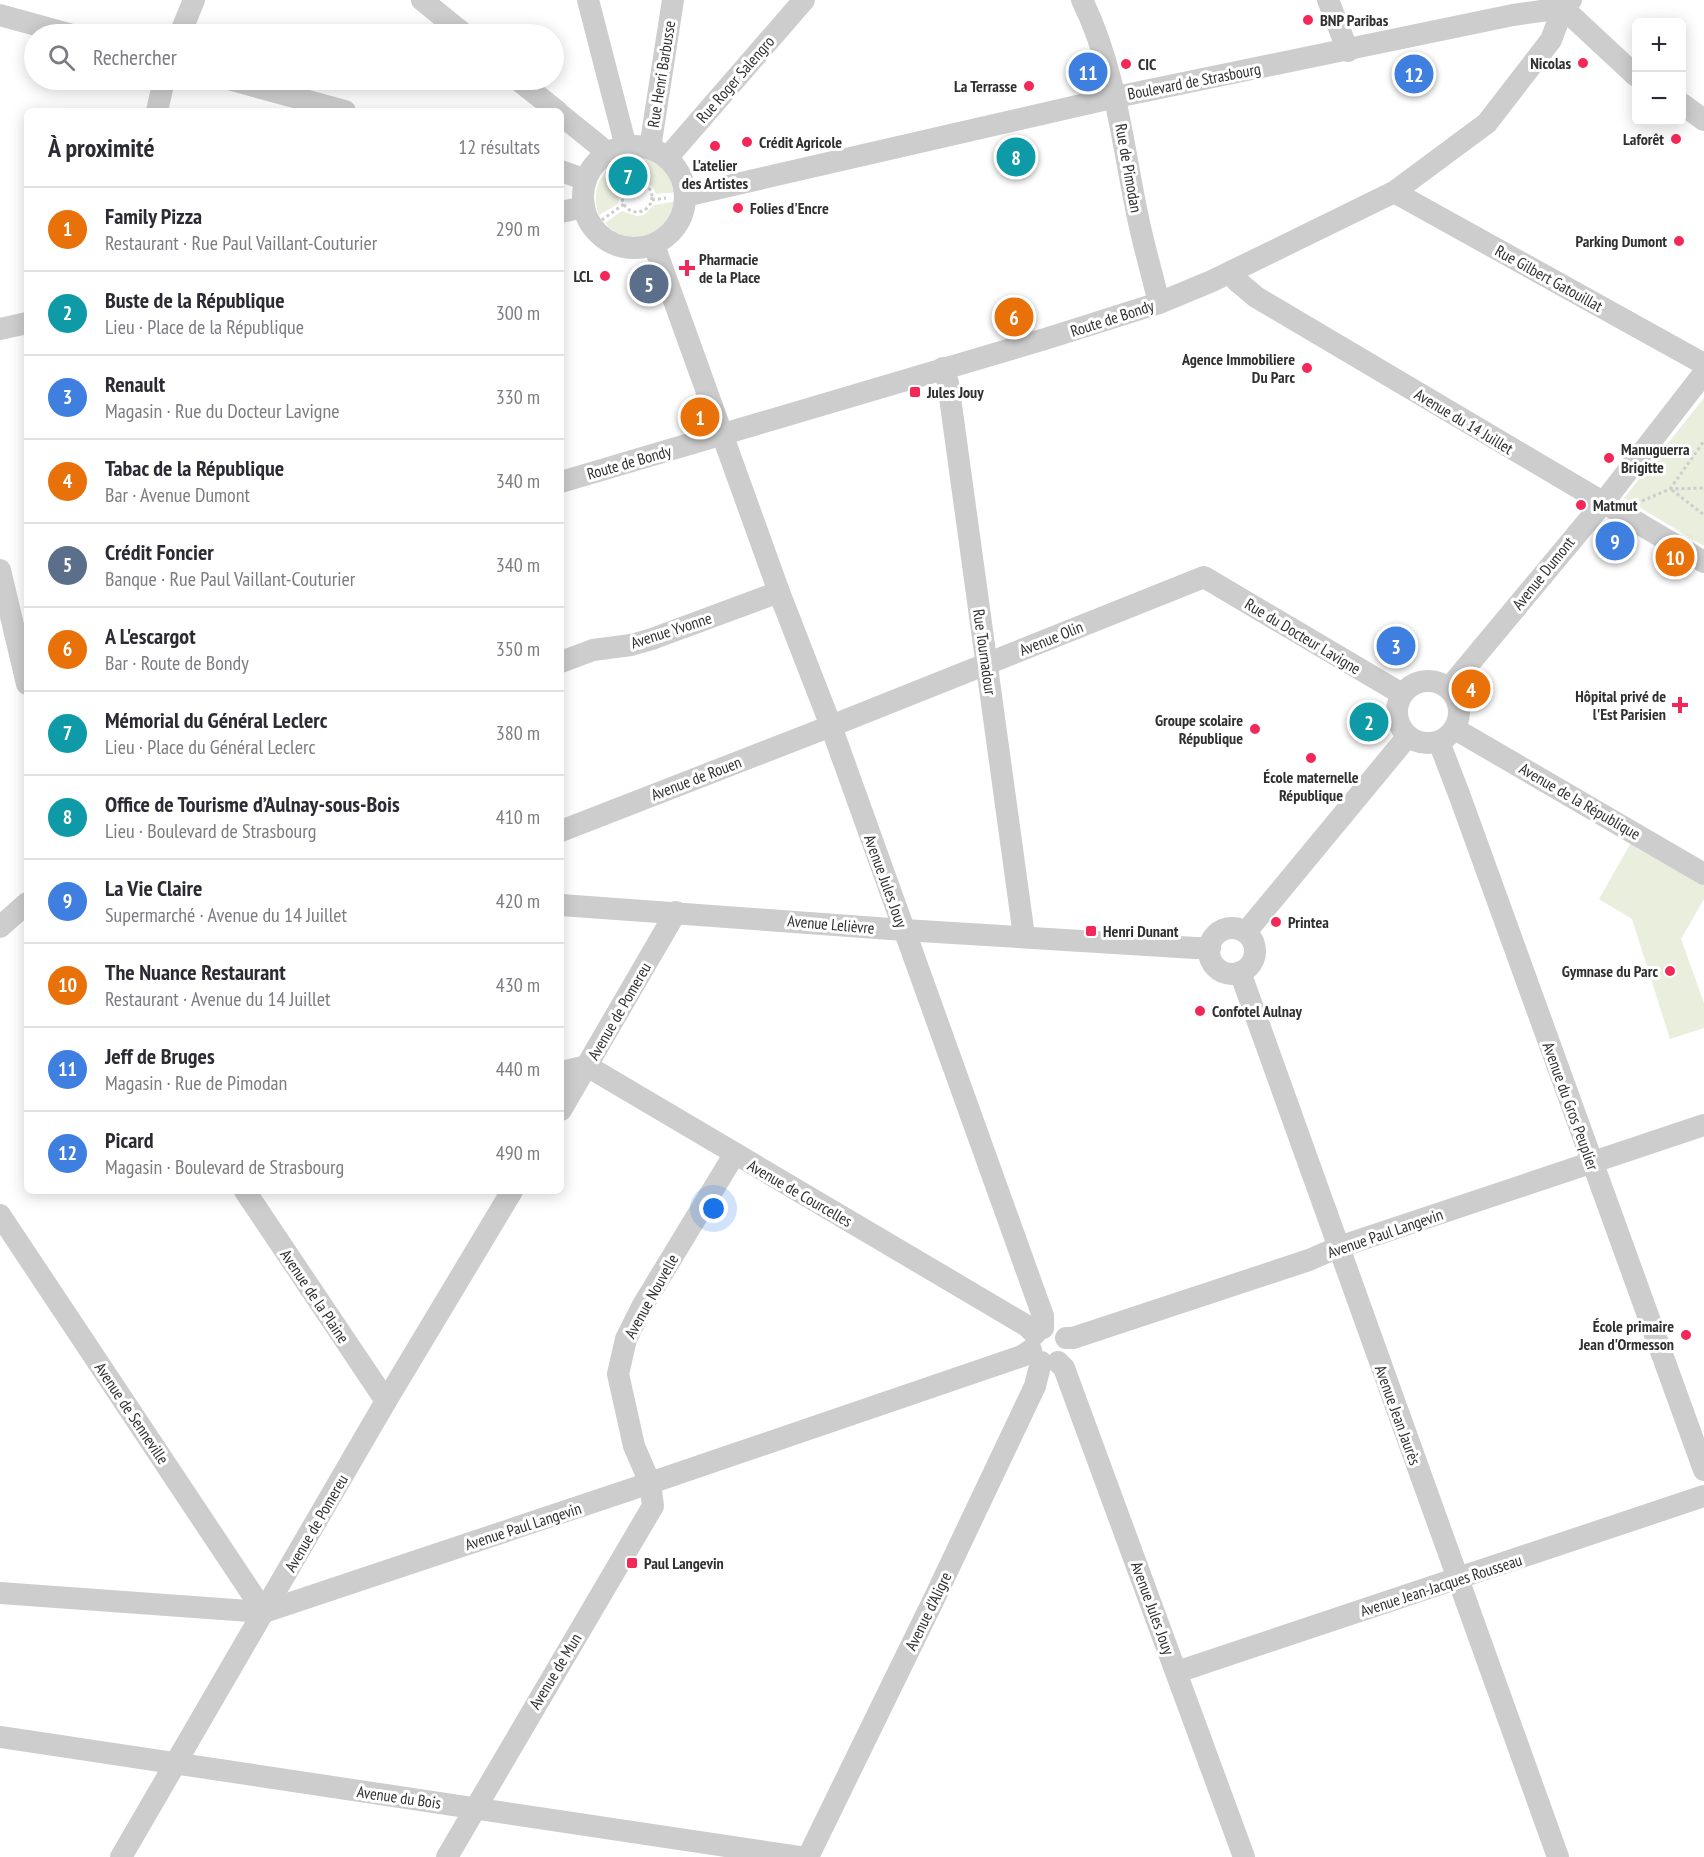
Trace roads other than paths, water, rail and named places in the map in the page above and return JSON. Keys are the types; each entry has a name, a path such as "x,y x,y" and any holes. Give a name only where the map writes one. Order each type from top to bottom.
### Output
{"street":[{"path":"184,24 194,0"},
{"path":"422,0 452,24"},
{"path":"588,0 617,150"},
{"name":"Rue Henri Barbusse","path":"658,153 673,0"},
{"name":"Rue Roger Salengro","path":"658,153 804,0"},
{"name":"Rue de Pimodan","path":"1082,0 1093,22 1116,97 1137,215 1159,303"},
{"path":"1328,0 1348,51"},
{"path":"1567,4 1632,72"},
{"name":"Boulevard de Strasbourg","path":"685,196 1116,97 1348,51 1511,8 1567,4"},
{"name":"Route de Bondy","path":"564,481 1045,339 1159,303 1232,271 1394,192 1487,123 1551,40 1567,4"},
{"path":"0,15 33,24"},
{"path":"158,108 162,90"},
{"path":"268,90 334,108"},
{"path":"530,90 552,108"},
{"path":"564,117 617,150 658,153 677,169 683,182 684,211 678,225 667,237 654,245 641,248 620,247 602,237 588,217 582,194 586,180 598,160 617,150"},
{"path":"564,172 586,180"},
{"name":"Rue Gilbert Gatouillat","path":"1394,192 1704,364"},
{"path":"564,213 588,217"},
{"name":"Avenue Jules Jouy","path":"654,245 779,592 831,726 1043,1316 1042,1347 1064,1368 1177,1672 1236,1855"},
{"name":"Avenue du 14 Juillet","path":"1232,271 1237,281 1256,297 1704,562"},
{"path":"0,329 24,324"},
{"name":"Rue Tournadour","path":"943,368 948,383 1024,936"},
{"name":"Avenue Dumont","path":"1449,688 1603,502 1704,373"},
{"path":"0,570 24,671"},
{"name":"Avenue Olin","path":"831,726 1204,577"},
{"name":"Rue du Docteur Lavigne","path":"1204,577 1402,694"},
{"name":"Avenue Yvonne","path":"564,661 593,650 631,645 652,639 779,592"},
{"path":"1419,682 1440,683 1449,688 1455,695 1460,712 1447,736 1422,743 1408,736 1402,729 1396,712 1402,694 1419,682"},
{"name":"Avenue de Rouen","path":"564,830 831,726"},
{"path":"1246,932 1408,736"},
{"name":"Avenue de la République","path":"1447,736 1704,874"},
{"name":"Avenue du Gros Peuplier","path":"1447,736 1463,805 1704,1470"},
{"name":"Avenue Lelièvre","path":"564,905 904,930 1210,948"},
{"path":"0,927 24,906"},
{"name":"Avenue de Pomereu","path":"564,1105 676,912"},
{"path":"1234,928 1246,932 1251,938 1255,954 1247,968 1240,972 1224,972 1218,968 1210,955 1211,941 1221,931 1234,928"},
{"name":"Avenue Jean Jaurès","path":"1240,972 1558,1857"},
{"path":"564,1071 587,1066"},
{"name":"Avenue de Courcelles","path":"587,1066 1016,1320 1042,1347 1054,1328 1066,1338"},
{"name":"Avenue Paul Langevin","path":"1066,1338 1073,1338 1309,1260 1339,1247 1704,1125"},
{"name":"Avenue Nouvelle","path":"650,1483 634,1446 618,1374 626,1339 643,1305 734,1155"},
{"name":"Avenue de la Plaine","path":"247,1194 386,1401"},
{"name":"Avenue de Pomereu","path":"121,1857 386,1401 510,1194"},
{"name":"Avenue de Senneville","path":"0,1215 264,1612"},
{"name":"Avenue Paul Langevin","path":"0,1593 264,1612 650,1483 1022,1356 1042,1347"},
{"name":"Avenue d'Aligre","path":"808,1857 1035,1386 1042,1347"},
{"name":"Avenue de Mun","path":"447,1857 653,1506 650,1483"},
{"name":"Avenue Jean-Jacques Rousseau","path":"1177,1672 1704,1496"},
{"name":"Avenue du Bois","path":"0,1737 799,1857"}],"place":[{"name":"BNP Paribas","path":"1308,20"},
{"name":"Nicolas","path":"1583,63"},
{"name":"CIC","path":"1126,64"},
{"name":"Jeff de Bruges","path":"1088,72"},
{"name":"Picard","path":"1414,74"},
{"name":"La Terrasse","path":"1029,86"},
{"name":"Laforêt","path":"1676,139"},
{"name":"Crédit Agricole","path":"747,142"},
{"name":"L'atelier des Artistes","path":"715,146"},
{"name":"Office de Tourisme d’Aulnay-sous-Bois","path":"1016,157"},
{"name":"Mémorial du Général Leclerc","path":"628,176"},
{"name":"Folies d'Encre","path":"738,208"},
{"name":"Parking Dumont","path":"1679,241"},
{"name":"Pharmacie de la Place","path":"687,268"},
{"name":"LCL","path":"605,276"},
{"name":"Crédit Foncier","path":"649,284"},
{"name":"A L'escargot","path":"1014,317"},
{"name":"Agence Immobiliere Du Parc","path":"1307,368"},
{"name":"Jules Jouy","path":"915,392"},
{"name":"Family Pizza","path":"700,417"},
{"name":"Manuguerra Brigitte","path":"1609,458"},
{"name":"Matmut","path":"1581,505"},
{"name":"La Vie Claire","path":"1615,541"},
{"name":"The Nuance Restaurant","path":"1675,557"},
{"name":"Renault","path":"1396,646"},
{"name":"Tabac de la République","path":"1471,689"},
{"name":"Hôpital privé de l'Est Parisien","path":"1680,705"},
{"name":"Buste de la République","path":"1369,722"},
{"name":"Groupe scolaire République","path":"1255,729"},
{"name":"École maternelle République","path":"1311,758"},
{"name":"Printea","path":"1276,922"},
{"name":"Henri Dunant","path":"1091,931"},
{"name":"Gymnase du Parc","path":"1670,971"},
{"name":"Confotel Aulnay","path":"1200,1011"},
{"name":"École primaire Jean d'Ormesson","path":"1686,1335"},
{"name":"Paul Langevin","path":"632,1563"}]}
